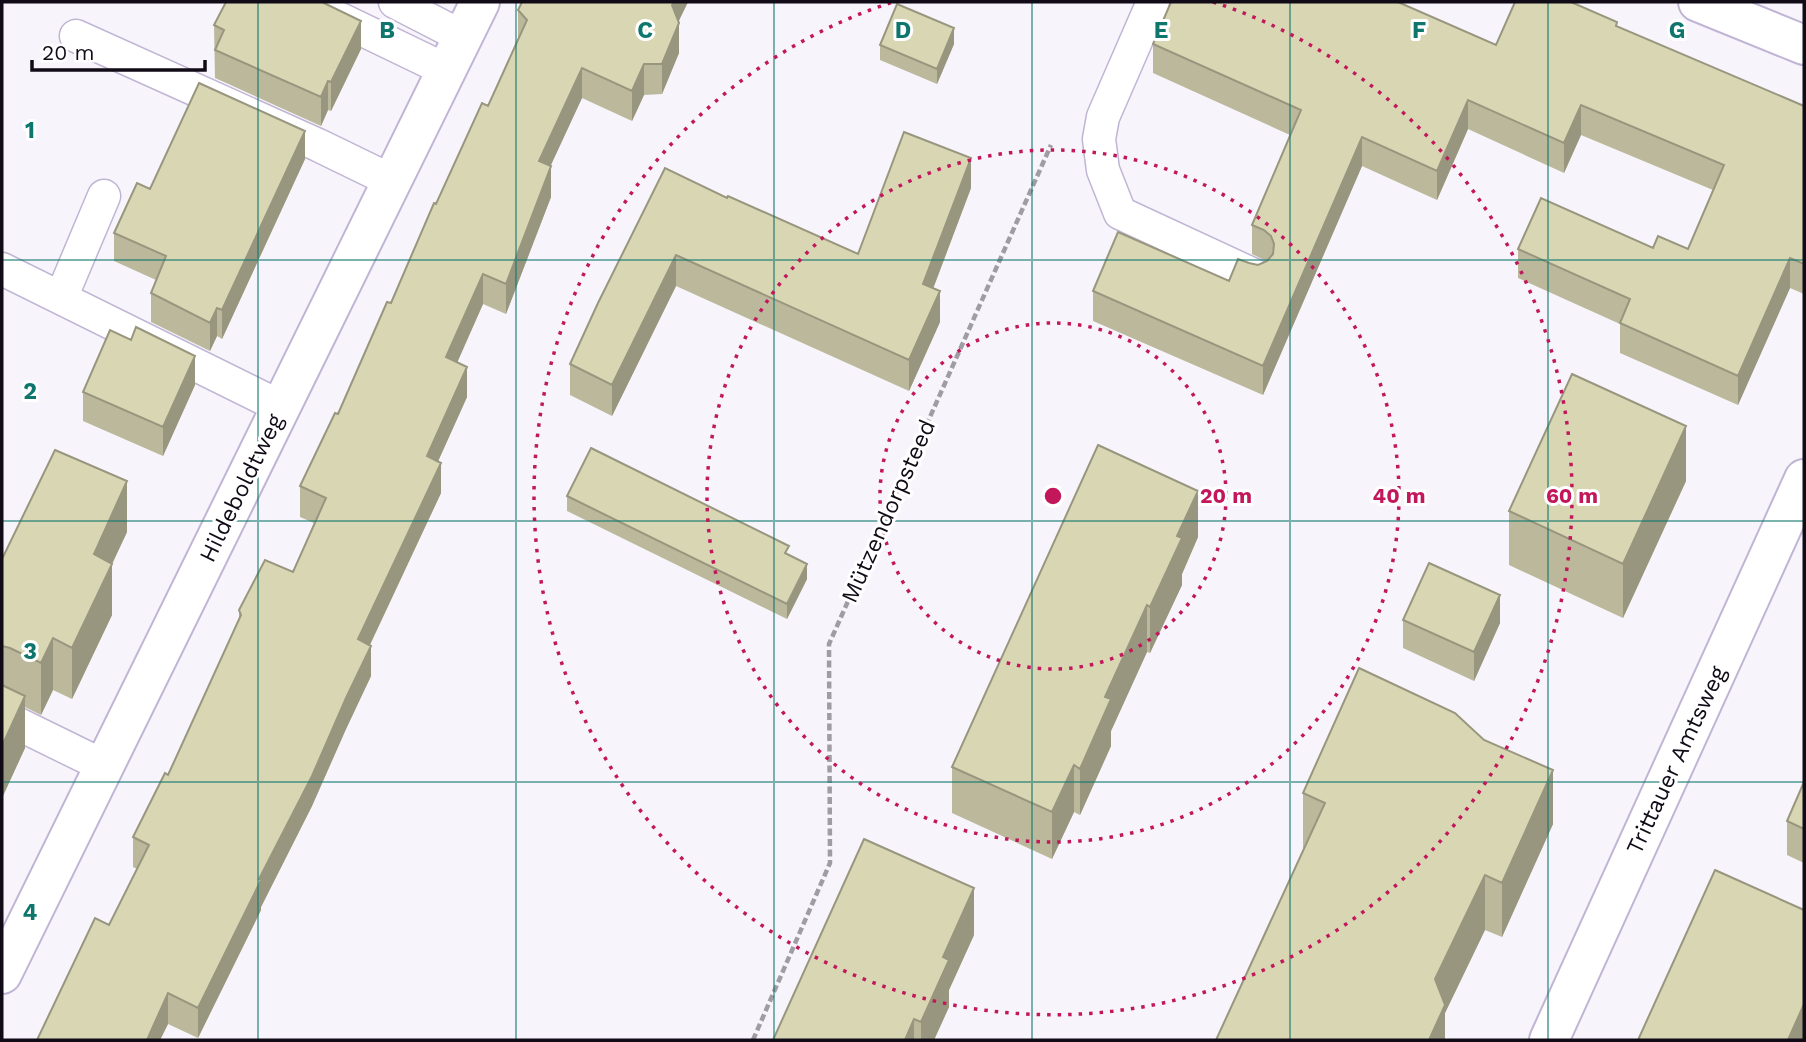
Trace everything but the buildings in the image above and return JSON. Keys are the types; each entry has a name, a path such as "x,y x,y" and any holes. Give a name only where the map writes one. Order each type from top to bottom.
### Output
{"street":[{"name":"Hildeboldtweg","path":"2,974 480,2"},
{"path":"1698,2 1804,45"},
{"name":"Trittauer Amtsweg","path":"1549,1040 1804,479"}],"lane":[{"path":"305,2 455,53"},
{"path":"395,2 455,53"},
{"path":"1153,2 1103,117 1099,139 1103,170 1120,213 1256,276"},
{"path":"76,36 318,145 391,181"},
{"path":"61,298 104,197"},
{"path":"2,269 281,407"},
{"path":"2,716 104,766"}],"path":[{"name":"Mützendorpsteed","path":"753,1040 830,863 830,643 1053,140"}]}
